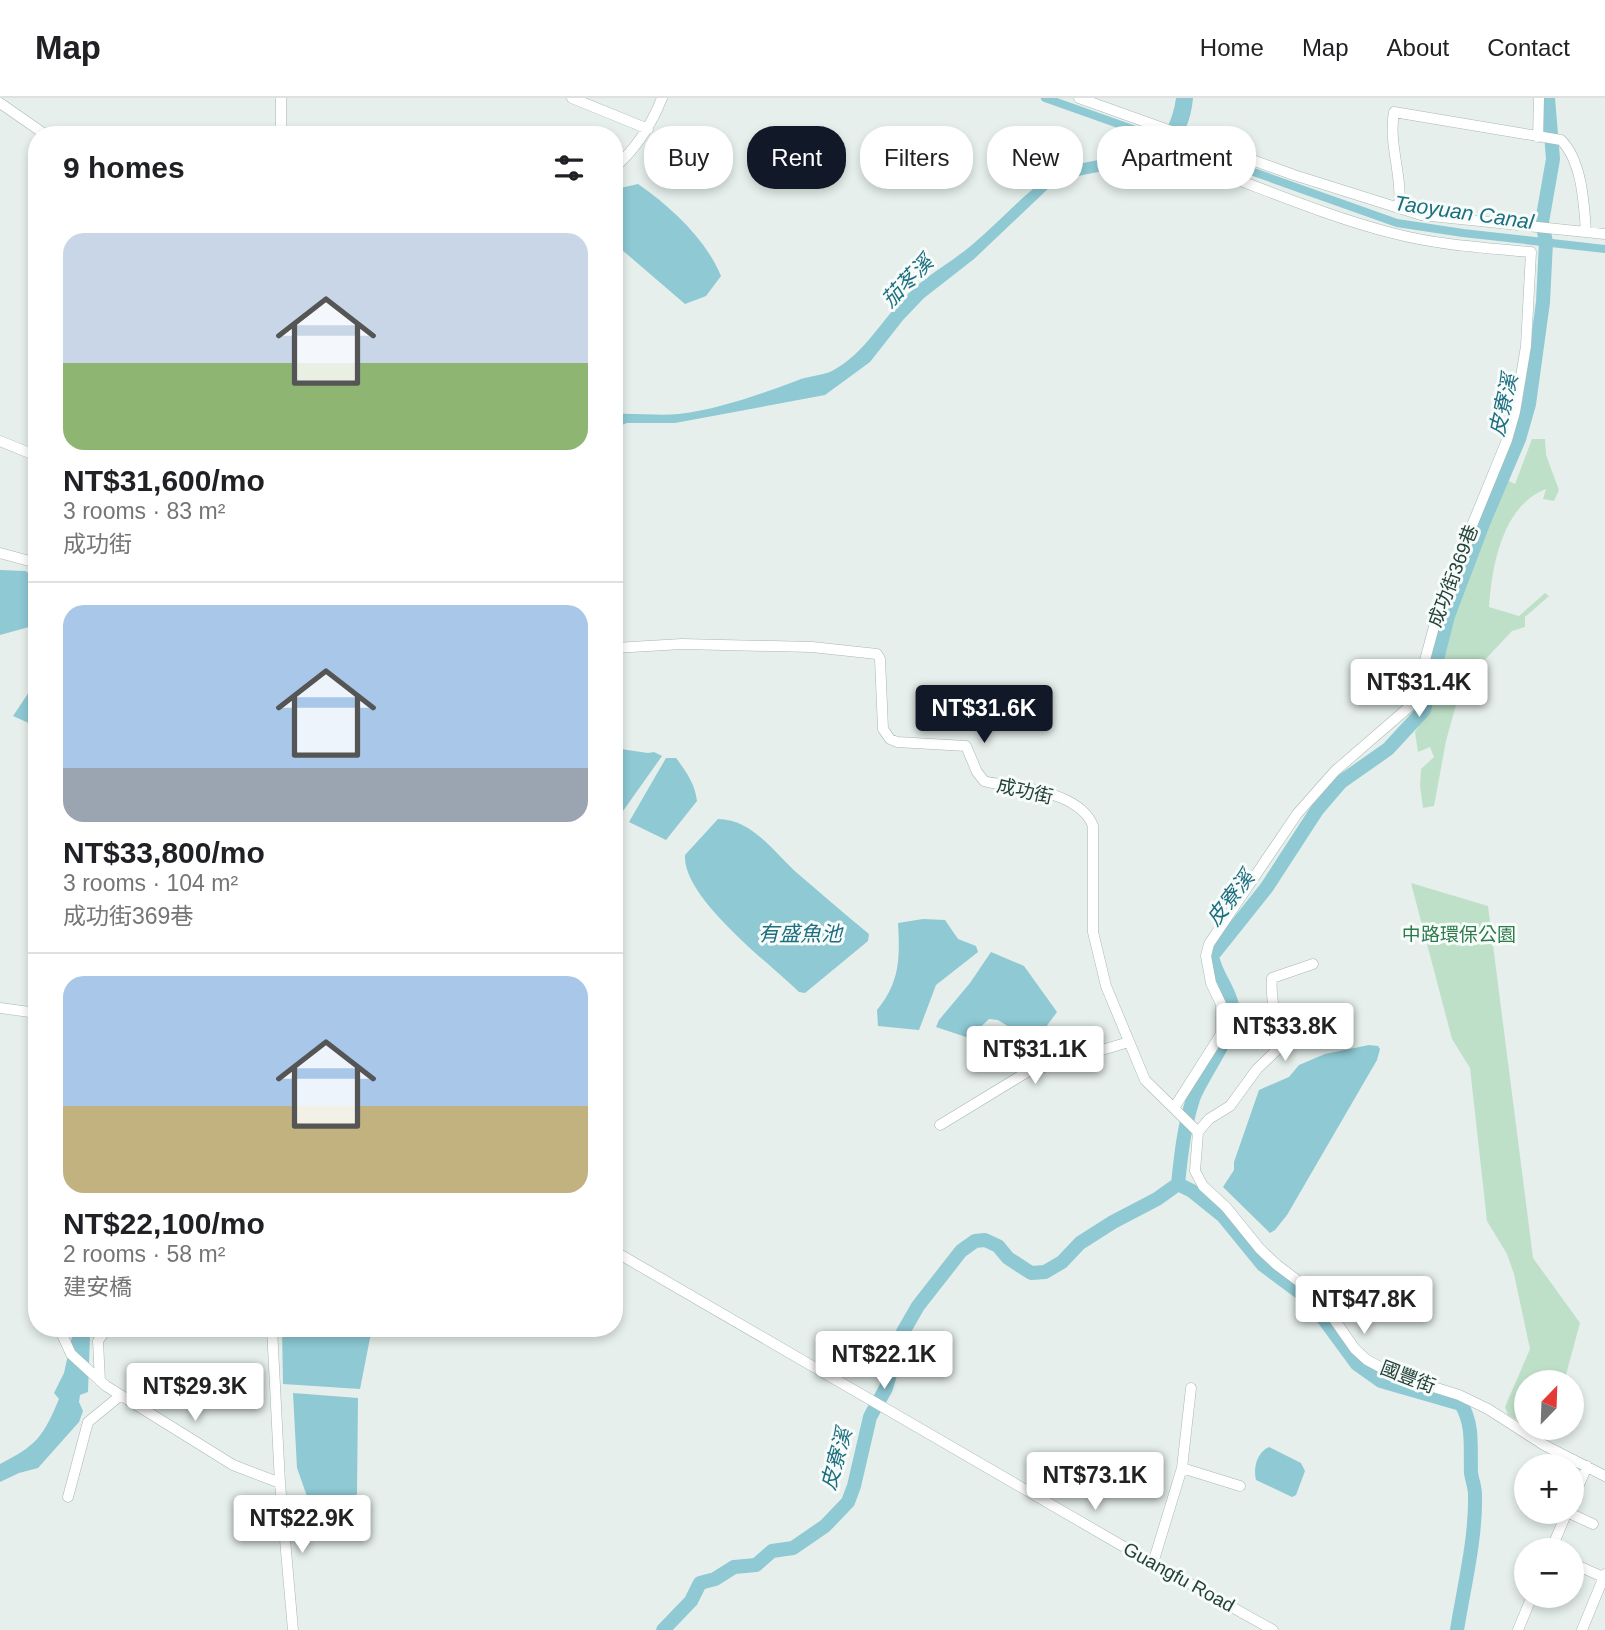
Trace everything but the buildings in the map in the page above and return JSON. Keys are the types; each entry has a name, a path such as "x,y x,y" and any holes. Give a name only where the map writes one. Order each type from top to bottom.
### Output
{"street":[{"path":"281,98 281,126"},
{"path":"572,98 644,127"},
{"path":"649,126 662,98"},
{"path":"1079,98 1161,126"},
{"path":"1539,98 1540,137"},
{"path":"0,103 33,126"},
{"path":"1399,208 1394,112 1561,140 1568,147 1578,177 1586,232"},
{"path":"623,159 644,135"},
{"path":"1256,160 1399,208 1446,218 1605,234"},
{"name":"成功街369巷","path":"1174,1108 1221,1034 1222,1004 1211,983 1206,956 1209,944 1297,814 1335,771 1409,707 1415,697 1441,601 1507,440 1526,346 1531,252 1475,247 1394,234 1342,218 1256,185"},
{"path":"0,441 28,452"},
{"path":"0,553 28,561"},
{"name":"成功街","path":"623,647 682,644 812,647 877,654 880,659 883,729 890,740 966,746 977,772 984,781 1016,785 1074,804 1089,816 1093,826 1093,932 1106,986 1145,1080 1197,1130"},
{"path":"1197,1130 1230,1106 1257,1069 1278,1049 1272,978 1313,964"},
{"path":"0,1008 28,1012"},
{"path":"940,1125 1027,1072 1129,1042"},
{"name":"國豐街","path":"1197,1130 1195,1171 1203,1186 1226,1207 1268,1257 1317,1295 1355,1349 1367,1360 1395,1375 1460,1395 1512,1422 1538,1441 1605,1476"},
{"name":"Guangfu Road","path":"623,1256 851,1390 1273,1630"},
{"path":"63,1337 71,1354 100,1381 233,1465 280,1483"},
{"path":"100,1381 98,1341 101,1337"},
{"path":"272,1337 280,1483 293,1630"},
{"path":"1153,1563 1182,1468 1191,1388"},
{"path":"68,1497 88,1422 121,1395"},
{"path":"1584,1473 1587,1466"},
{"path":"1182,1468 1240,1486"},
{"path":"1584,1520 1593,1524"},
{"path":"1582,1630 1605,1577 1584,1568"},
{"path":"1518,1630 1527,1608"}],"green space":[{"path":"1532,439 1545,439 1546,455 1559,490 1554,501 1543,499 1546,489 1531,497 1509,523 1497,556 1489,607 1519,616 1545,593 1549,596 1525,617 1525,627 1512,631 1464,682 1446,741 1434,806 1423,808 1421,769 1434,757 1430,747 1418,752 1415,732 1428,710 1452,616 1499,495 1507,480 1515,484"},
{"name":"中路環保公園","path":"1411,883 1488,906 1533,1258 1580,1323 1567,1370 1521,1370 1530,1349 1514,1274 1507,1254 1487,1221 1470,1068 1452,1039"},
{"name":"中路環保公園","path":"1514,1386 1514,1418 1508,1415 1505,1407"}],"water":[{"path":"1176,98 1193,98 1186,126 1167,126"},
{"path":"1097,161 1097,173 1083,176 1083,163"},
{"path":"638,184 686,224 706,249 721,276 706,296 685,304 623,251 623,187"},
{"path":"1033,189 1048,189 974,259 924,298 870,362 825,395 675,423 623,425 623,414 671,415 709,409 832,371 854,355 910,292 973,244"},
{"path":"0,570 25,571 28,572 28,627 0,635"},
{"path":"28,694 28,723 13,716"},
{"path":"623,749 654,752 662,756 623,811"},
{"path":"666,758 676,758 680,763 692,783 697,801 666,840 629,822"},
{"name":"有盛魚池","path":"718,819 741,824 762,838 797,873 869,934 868,941 805,993 799,992 730,928 697,890 688,872 685,855"},
{"name":"有盛魚池","path":"923,919 945,920 958,939 976,946 978,952 936,985 919,1030 878,1026 877,1010 890,990 897,969 898,923"},
{"path":"991,952 1024,966 1057,1012 1034,1043 998,1020 989,1019 969,1038 936,1027"},
{"path":"1369,1045 1378,1046 1380,1049 1377,1060 1287,1215 1270,1233 1223,1187 1234,1170 1234,1162 1259,1090 1289,1077 1299,1065 1325,1054"},
{"path":"72,1337 90,1337 88,1392 80,1395 79,1402 83,1411 79,1422 38,1468 0,1482 0,1464 31,1445 43,1431 59,1399 54,1393 64,1373"},
{"path":"282,1337 370,1337 360,1389 283,1384"},
{"path":"293,1393 358,1398 357,1493 350,1507 334,1518 311,1519 308,1499 297,1468"},
{"path":"1269,1447 1301,1463 1305,1471 1296,1495 1292,1497 1256,1480 1257,1461 1261,1453"}],"waterway":[{"name":"Taoyuan Canal","path":"1045,98 1397,223 1605,249"},
{"name":"皮寮溪","path":"1178,1184 1185,1131 1193,1099 1229,1031 1232,1020 1232,1004 1212,956 1267,887 1317,810 1341,782 1388,749 1424,710 1448,616 1519,439 1529,404 1543,302 1546,242 1542,222 1553,159 1548,98"},
{"path":"1178,1184 1192,1191 1223,1216 1263,1265 1310,1300 1357,1364 1381,1381 1461,1404 1470,1429 1475,1512 1457,1630"},
{"name":"皮寮溪","path":"663,1630 691,1601 700,1583 715,1579 734,1567 756,1565 772,1551 793,1548 825,1526 848,1502 870,1417 886,1388 903,1332 918,1306 961,1251 975,1241 985,1240 998,1246 1008,1258 1031,1273 1045,1272 1062,1262 1080,1243 1178,1184"}],"water label":[{"name":"茄苳溪","path":"907,281"}]}
